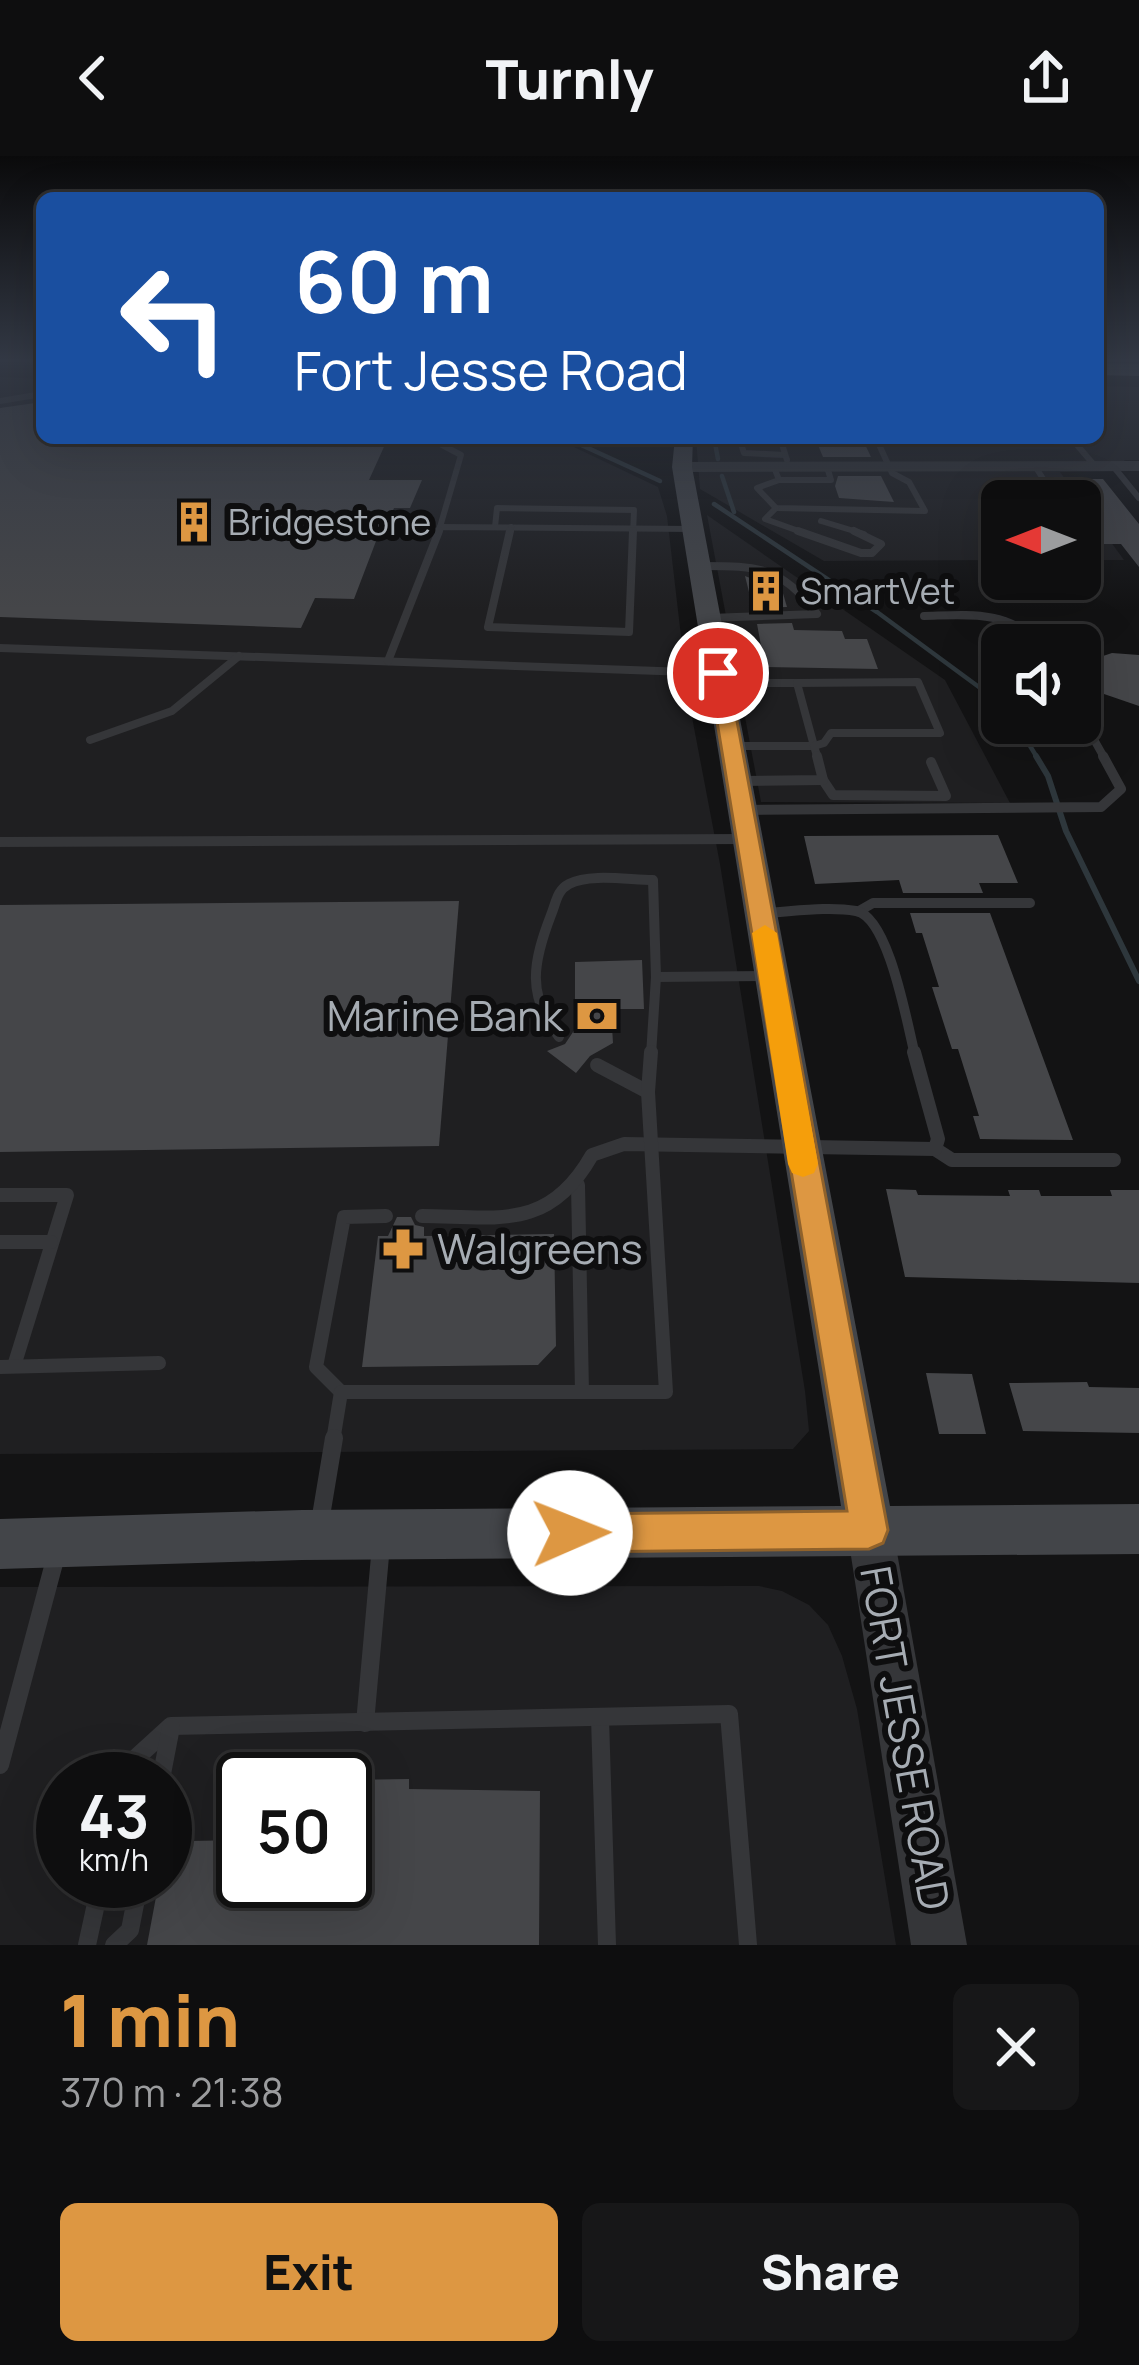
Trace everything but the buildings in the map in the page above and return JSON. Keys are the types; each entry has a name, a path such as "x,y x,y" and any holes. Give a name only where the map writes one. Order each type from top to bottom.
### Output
{"main road":[{"name":"FORT JESSE ROAD","path":"666,444 682,467"},
{"name":"FORT JESSE ROAD","path":"684,444 682,467 869,1530"},
{"path":"0,1544 382,1534 1139,1529"}],"street":[{"path":"682,467 1139,466"},
{"name":"FORT JESSE ROAD","path":"869,1530 939,1945"}],"lane":[{"path":"388,662 440,527 461,455 440,444"},
{"path":"741,444 745,453 782,467"},
{"path":"780,444 782,467"},
{"path":"782,467 757,488 776,508 925,511 909,482 889,467 879,444"},
{"path":"990,444 1006,466"},
{"path":"1078,444 1139,498"},
{"path":"1035,466 1044,480"},
{"path":"495,527 497,508 634,509 628,632 488,627 511,527"},
{"path":"776,508 765,519 790,530 861,554 872,553 881,544 872,536 821,521"},
{"path":"440,527 693,529"},
{"path":"699,566 777,570 798,587 817,614 709,617"},
{"path":"923,616 993,617 1016,624"},
{"path":"0,648 797,682 918,682 940,733 831,733 824,743 814,746 732,746"},
{"path":"90,740 148,726 200,694 239,656"},
{"path":"797,682 823,780 833,795 946,796 932,762"},
{"path":"743,810 1101,807 1121,789 1096,744"},
{"path":"738,781 823,780"},
{"path":"0,842 748,839"},
{"path":"386,1216 344,1217 316,1367 326,1382 341,1391 666,1392 648,1092 656,977 653,880 568,882 561,889 532,982 535,1008 560,1037"},
{"path":"761,913 859,911 873,903 1030,903"},
{"path":"859,911 884,941 938,1139 935,1149"},
{"path":"656,977 772,976"},
{"path":"597,1065 648,1092"},
{"path":"422,1216 535,1214 557,1205 578,1185 592,1155 604,1147 800,1145 935,1149 952,1160 1114,1160"},
{"path":"578,1185 582,1392"},
{"path":"0,1195 67,1195 7,1366 159,1363"},
{"path":"0,1242 51,1242"},
{"path":"318,1535 341,1391"},
{"path":"365,1723 382,1534"},
{"path":"0,1765 59,1542"},
{"path":"142,1752 171,1726 729,1714 748,1945"},
{"path":"600,1718 607,1945"},
{"path":"166,1752 171,1726"},
{"path":"87,1945 95,1908"},
{"path":"114,1945 130,1930 134,1908"}],"shaded area":[{"path":"0,443 568,444 658,487 667,516 688,696 720,864 809,1431 793,1449 0,1454"},
{"path":"1139,443 1139,460 1124,460 1133,471 1060,472 1066,480 981,480 981,560 824,561 700,489 696,444"},
{"path":"707,515 945,680 1010,803 761,802"},
{"path":"1101,528 1124,560 1101,560"},
{"path":"759,1586 809,1605 828,1625 842,1656 857,1709 896,1945 0,1945 0,1587"}],"waterway":[{"path":"579,444 660,481"},
{"path":"715,444 718,459"},
{"path":"722,476 734,512"},
{"path":"714,504 877,612 981,689"},
{"path":"1029,744 1038,759"},
{"path":"1036,756 1048,776 1066,831 1139,981"}],"slow traffic":[{"path":"765,933 803,1164"}],"place":[{"name":"Bridgestone","path":"194,522"},
{"name":"SmartVet","path":"766,591"},
{"name":"Marine Bank","path":"597,1016"},
{"name":"Walgreens","path":"403,1249"}],"route":[{"path":"570,1533 869,1530 718,673"}]}
